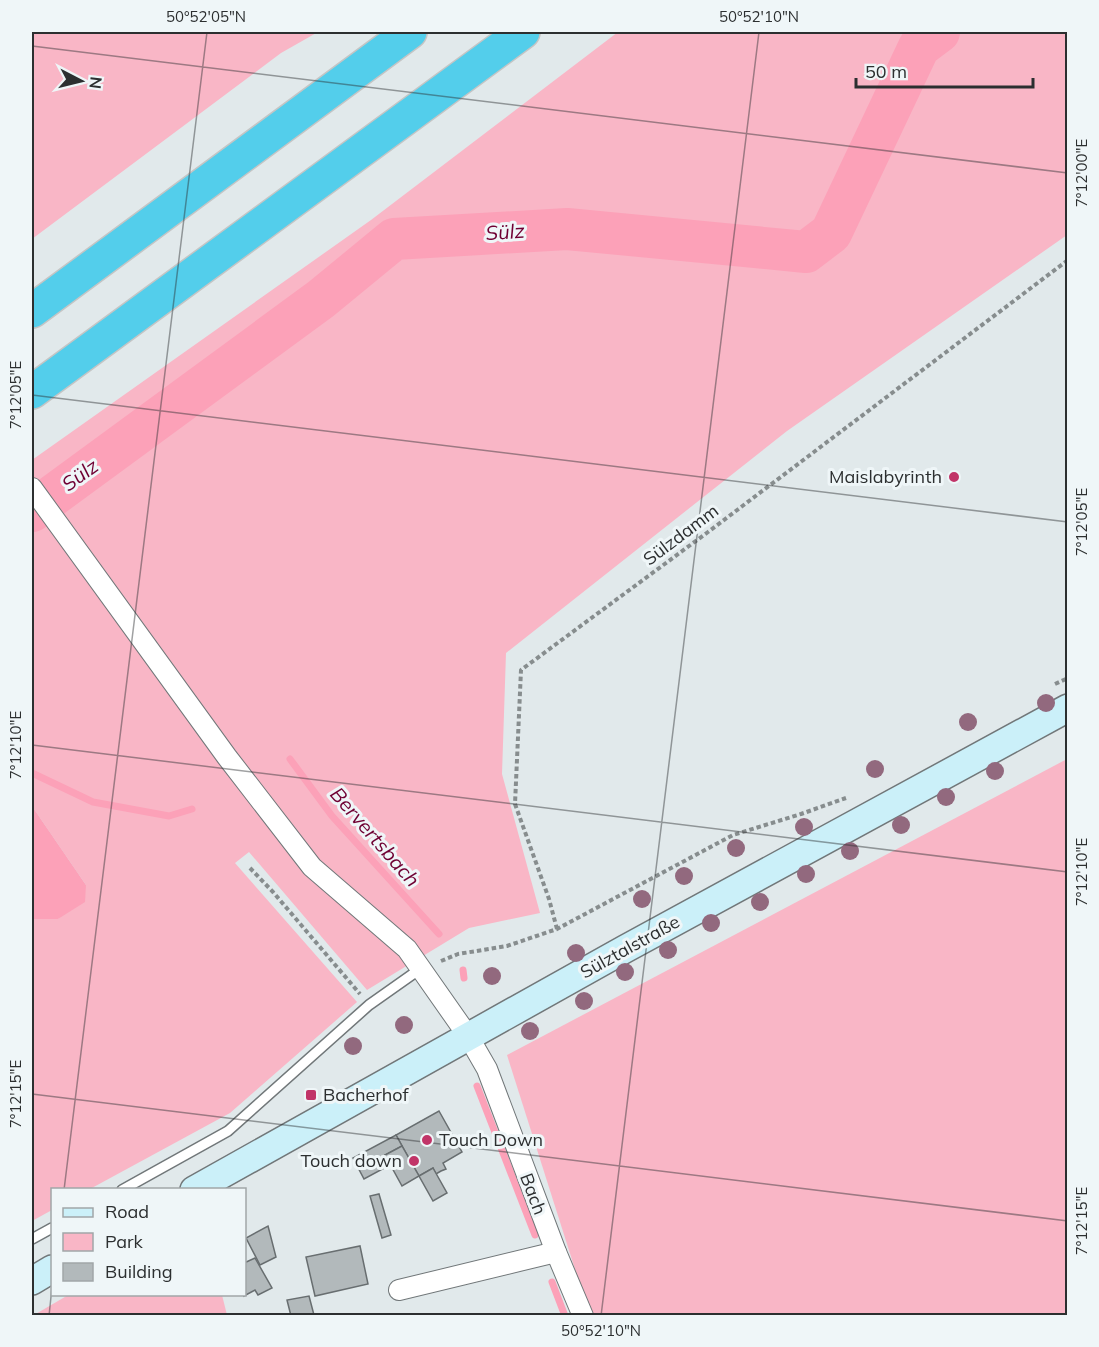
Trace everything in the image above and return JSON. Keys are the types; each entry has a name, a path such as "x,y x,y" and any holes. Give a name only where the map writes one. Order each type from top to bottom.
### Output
{"highway":[{"path":"32,310 410,32"},
{"path":"32,392 524,32"}],"main road":[{"name":"Sülztalstraße","path":"198,1188 646,937 1068,708"},
{"path":"32,1281 51,1270"}],"street":[{"name":"Bach","path":"32,488 227,757 312,867 407,949 468,1036 487,1069 556,1252 583,1316"},
{"path":"399,1290 556,1252"}],"lane":[{"path":"126,1188 228,1131 369,1005 420,969"},
{"path":"32,1239 51,1229"}],"path":[{"name":"Sülzdamm","path":"557,929 549,899 515,804 521,670 699,539 1068,260"},
{"path":"1047,689 1068,678"},
{"path":"420,969 458,954 507,946 557,929 733,835 801,814 852,794"},
{"path":"250,868 369,1005"}],"green space":[{"path":"32,32 318,32 281,53 32,239"},
{"path":"618,32 1067,32 1067,235 787,431 506,653 502,774 540,913 469,928 367,990 249,852 235,863 357,1002 230,1113 92,1188 51,1188 51,1211 32,1221 32,919 58,919 86,885 34,809 32,810 32,460 371,220"},
{"path":"1067,759 1067,1315 593,1315 587,1307 507,1055"},
{"path":"67,1296 222,1296 227,1315 34,1315"}],"shaded area":[{"path":"34,809 86,885 85,902 58,919 32,919 32,810"}],"building":[{"name":"Touch Down","path":"439,1111 462,1152 443,1163 446,1169 436,1174 433,1168 419,1176 396,1135"},
{"path":"396,1135 402,1146 385,1155 390,1165 364,1179 353,1158"},
{"path":"402,1146 419,1176 402,1186 385,1155"},
{"path":"433,1168 447,1193 433,1201 419,1176"},
{"path":"379,1194 391,1235 382,1238 370,1196"},
{"path":"268,1226 276,1257 260,1265 246,1238"},
{"path":"360,1246 368,1284 315,1296 306,1257"},
{"path":"255,1258 272,1288 258,1295 255,1290 246,1295 246,1262"},
{"path":"309,1296 314,1315 291,1316 287,1300"}],"waterway":[{"name":"Sülz","path":"32,511 321,299 394,239 567,229 806,252 831,233 919,47 939,32"},
{"name":"Bervertsbach","path":"290,759 332,816 439,934"},
{"name":"Bervertsbach","path":"32,773 93,802 169,816 192,809"},
{"name":"Bervertsbach","path":"463,970 464,978"},
{"name":"Bervertsbach","path":"477,1086 535,1235"},
{"name":"Bervertsbach","path":"552,1282 565,1316"}],"place":[{"name":"Maislabyrinth","path":"954,477"},
{"name":"Bacherhof","path":"311,1095"},
{"name":"Touch Down","path":"427,1140"},
{"name":"Touch down","path":"414,1161"}]}
